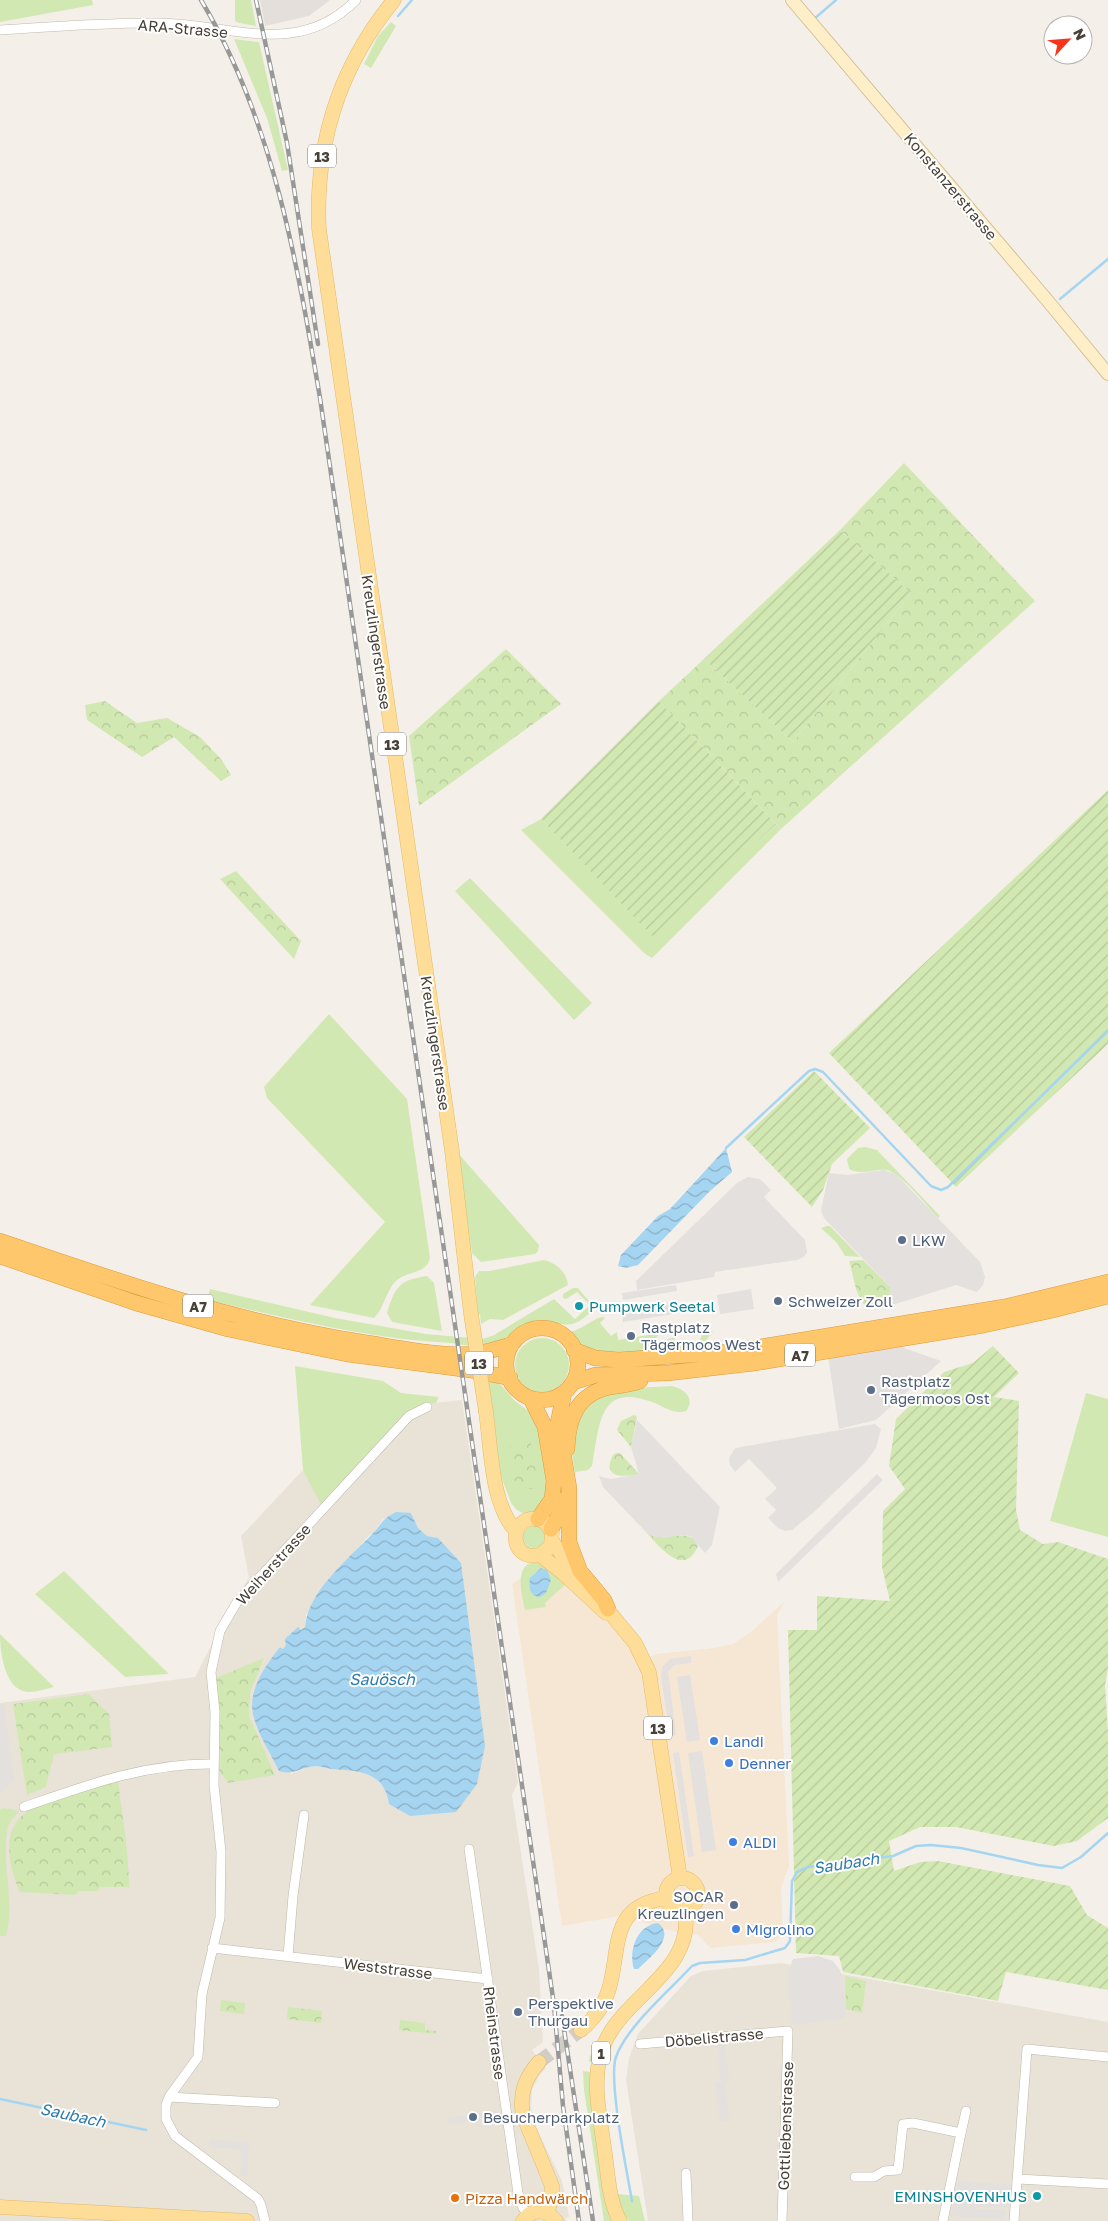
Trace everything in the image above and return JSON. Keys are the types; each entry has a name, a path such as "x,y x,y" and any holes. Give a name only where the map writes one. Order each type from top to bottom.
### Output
{"highway":[{"name":"A7","path":"0,1240 167,1298 296,1330 385,1345 453,1353 486,1353 510,1345 524,1332 532,1328 546,1327 558,1332 568,1340 574,1350 595,1358 619,1360 729,1352 1004,1307 1108,1282"},
{"name":"A7","path":"0,1256 136,1303 244,1333 347,1354 470,1370 510,1378"},
{"name":"A7","path":"531,1399 547,1400 568,1387 596,1375 653,1374 755,1363 975,1326 1053,1310 1108,1296"},
{"path":"510,1345 507,1363 510,1378 518,1390 531,1399 545,1427 554,1481 552,1499 532,1519"},
{"path":"574,1350 577,1365 568,1387 558,1423 570,1499 568,1536 572,1553 580,1571 604,1600 608,1608"},
{"path":"564,1461 570,1422 582,1401 598,1391 630,1384 653,1374"},
{"path":"552,1535 562,1508 566,1479"}],"main road":[{"name":"Kreuzlingerstrasse","path":"394,0 359,49 333,108 321,158 318,185 318,229 452,1151 471,1314 496,1478 496,1492 509,1523 516,1531"},
{"name":"Kreuzlingerstrasse","path":"496,1478 509,1505 532,1519"},
{"path":"532,1519 545,1522 552,1535 547,1551 540,1555 529,1555 521,1551 516,1543 516,1531 532,1519"},
{"name":"13","path":"552,1535 582,1581 608,1608 635,1643 649,1672 680,1878"},
{"name":"13","path":"540,1555 563,1573 623,1629"},
{"path":"680,1878 686,1878 694,1884 698,1894 694,1904 685,1910 675,1908 666,1898 666,1892 671,1882 680,1878"},
{"name":"1","path":"581,2030 599,2011 605,1998 609,1988 616,1940 626,1918 643,1904 666,1898"},
{"name":"1","path":"620,2221 611,2192 598,2104 596,2078 601,2051 611,2031 667,1969 678,1952 685,1934 685,1910"},
{"path":"526,2218 538,2211 552,2217 552,2186 523,2115 521,2105 525,2082 539,2062"},
{"path":"0,2206 104,2217 247,2221"}],"street":[{"name":"ARA-Strasse","path":"0,30 162,23 257,35 278,35 320,25 336,16 356,0"},
{"name":"Konstanzerstrasse","path":"792,0 1041,292 1108,374"},
{"name":"Weiherstrasse","path":"169,2097 198,2057 202,1994 220,1918 221,1852 213,1764 215,1712 211,1672 216,1646 226,1618 237,1602 410,1416 427,1407"},
{"path":"24,1806 109,1777 188,1764 213,1764"},
{"path":"288,1956 293,1896 304,1815"},
{"name":"Rheinstrasse","path":"469,1849 502,2090 518,2193 526,2218"},
{"name":"Weststrasse","path":"212,1948 488,1979"},
{"name":"Döbelistrasse","path":"640,2044 788,2031"},
{"name":"Gottliebenstrasse","path":"782,2221 788,2031"},
{"path":"1014,2221 1028,2049 1108,2057"},
{"path":"265,2221 258,2200 181,2141 171,2131 165,2112 169,2097 275,2103"},
{"path":"943,2221 966,2111"},
{"path":"855,2177 874,2177 884,2171 898,2170 903,2124 913,2123 961,2133"},
{"path":"686,2173 688,2221"},
{"path":"1018,2179 1108,2184"}],"shaded area":[{"path":"260,0 330,0 309,16 265,26"},
{"name":"LKW","path":"884,1170 896,1174 980,1262 985,1277 983,1285 977,1292 956,1285 883,1308 891,1298 890,1287 824,1218 821,1210 829,1173 847,1175"},
{"path":"748,1177 760,1179 771,1190 764,1197 805,1240 807,1252 804,1257 797,1260 715,1272 714,1277 637,1290 636,1281 737,1183"},
{"path":"676,1285 677,1291 623,1300 622,1293"},
{"path":"751,1289 754,1309 720,1314 717,1295"},
{"path":"678,1301 679,1313 623,1322 622,1310"},
{"name":"Rastplatz Tägermoos Ost","path":"901,1347 941,1361 876,1420 839,1429 828,1356"},
{"path":"462,1400 518,1782 512,1795 539,1969 543,2042 532,2050 546,2068 539,2076 532,2090 531,2108 535,2125 562,2181 569,2217 565,2218 566,2221 0,2221 0,1703 195,1677 210,1648 222,1617 249,1578 241,1536 303,1470 322,1504 406,1414 423,1404","holes":["411,1513 418,1528 427,1536 438,1538 389,1804 387,1792 374,1776 361,1771 310,1766 291,1774 254,1691 265,1667 280,1647 283,1649 305,1627 306,1615 383,1519"]},
{"path":"637,1420 720,1507 712,1545 705,1553 690,1536 682,1535 664,1538 654,1537 646,1532 603,1487 599,1476 611,1479 639,1474 631,1447"},
{"path":"875,1424 881,1429 876,1448 866,1462 814,1512 792,1530 785,1531 778,1528 768,1518 776,1510 765,1499 777,1488 749,1459 735,1472 730,1465 729,1458 735,1448"},
{"path":"877,1474 883,1480 778,1582 776,1574"},
{"path":"541,1564 575,1590 624,1639 638,1662 656,1654 714,1648 733,1644 752,1631 785,1601 777,1615 789,1866 781,1888 783,1934 775,1942 710,1948 698,1935 676,1932 620,1916 562,1926 512,1584"},
{"path":"691,1656 691,1663 675,1665 668,1671 676,1735 670,1736 661,1676 662,1667 670,1659"},
{"path":"690,1675 700,1740 687,1742 677,1677"},
{"path":"4,1703 14,1780 0,1794 0,1705"},
{"path":"702,1751 716,1850 702,1852 688,1753"},
{"path":"679,1752 694,1856 688,1857 673,1753"},
{"path":"818,1956 833,1961 840,1970 843,1980 846,2018 792,2025 788,1973 793,1959"},
{"path":"781,1963 1108,2022 1108,2221 648,2221 626,2080 629,2058 638,2034 691,1976 703,1971"},
{"path":"724,2041 729,2081 725,2082 729,2120 720,2121 716,2082 721,2082 717,2042"},
{"name":"Besucherparkplatz","path":"497,2110 498,2117 448,2125 447,2118"},
{"path":"210,2140 249,2142 247,2176 240,2176 242,2149 209,2147"},
{"path":"958,2181 1011,2185 1010,2207 975,2206 975,2209 1005,2210 1005,2219 951,2216"}],"green space":[{"path":"0,0 92,0 93,5 0,22"},
{"path":"235,0 251,0 256,26 235,21"},
{"path":"391,22 396,26 371,68 364,64 378,36"},
{"path":"234,39 259,42 288,170 282,171 267,118"},
{"path":"904,463 1035,601 781,829 659,701 704,659 793,742 911,593 840,530"},
{"path":"840,530 911,593 793,742 704,659"},
{"path":"506,649 561,704 419,806 409,736"},
{"path":"105,701 137,723 167,718 200,737 221,759 231,775 221,781 174,737 142,757 87,720 85,705"},
{"path":"659,701 776,824 654,938 541,819"},
{"path":"1108,790 1108,1044 956,1187 829,1053"},
{"path":"541,819 654,937 776,824 781,829 652,958 644,953 521,830"},
{"path":"236,871 301,941 294,959 220,879"},
{"path":"470,878 592,1003 574,1020 455,891"},
{"path":"329,1014 407,1099 430,1258 421,1270 400,1278 392,1285 381,1309 374,1318 310,1305 385,1222 267,1098 264,1087"},
{"path":"814,1071 870,1128 832,1164 823,1190 812,1207 744,1137"},
{"path":"865,1147 877,1150 940,1216 938,1218 914,1191 893,1173 887,1170 859,1172 849,1169 847,1159 858,1148"},
{"path":"457,1152 539,1245 538,1251 535,1254 481,1262 472,1253"},
{"path":"830,1226 860,1257 845,1256 837,1243 821,1228"},
{"path":"544,1260 553,1263 563,1272 568,1285 503,1320 490,1319 481,1324 480,1314 478,1315 475,1277 479,1271 490,1271"},
{"path":"863,1260 890,1287 891,1298 883,1308 874,1309 867,1307 858,1294 849,1261"},
{"path":"427,1276 434,1283 442,1331 392,1322 387,1313 399,1286 410,1280"},
{"path":"573,1288 578,1288 595,1308 578,1322 565,1325 552,1323 533,1324 495,1343 477,1346 420,1341 358,1332 207,1300 210,1289 335,1318 426,1334 483,1339 494,1335 554,1299 575,1319 590,1305 577,1292 566,1299 563,1298 563,1294"},
{"path":"603,1317 605,1318 600,1323 611,1336 617,1332 618,1340 659,1333 658,1327 664,1325 665,1331 661,1332 647,1350 641,1353 602,1355 585,1349 569,1332"},
{"path":"713,1331 702,1346 697,1349 654,1353 663,1341 675,1337 673,1345 700,1340 703,1332"},
{"path":"537,1338 547,1338 557,1342 565,1350 569,1365 565,1380 557,1388 547,1392 537,1392 527,1388 519,1380 515,1370 515,1360 519,1350 527,1342"},
{"path":"993,1346 1019,1373 994,1397 1019,1401 1016,1510 1020,1530 1043,1544 1058,1542 1108,1559 1108,1668 1105,1685 1108,1733 1108,1818 1077,1841 1054,1846 956,1827 920,1827 889,1841 894,1871 920,1862 938,1861 1070,1886 1087,1915 1108,1928 1108,1990 1006,1972 998,2001 843,1972 839,1956 796,1953 788,1630 817,1630 817,1596 890,1601 882,1567 883,1511 905,1489 889,1466 896,1419 944,1372 973,1363"},
{"path":"295,1366 383,1381 401,1393 439,1397 436,1403 423,1404 406,1414 321,1505 303,1470"},
{"path":"486,1378 501,1385 514,1400 531,1413 538,1424 549,1491 539,1508 531,1513 524,1514 511,1503 501,1476"},
{"path":"672,1386 681,1389 689,1398 690,1402 686,1411 679,1412 638,1398 624,1397 613,1401 601,1421 592,1466 588,1470 575,1472 572,1437 584,1403 616,1389"},
{"path":"1086,1393 1108,1399 1108,1537 1050,1521"},
{"path":"634,1415 637,1417 631,1447 617,1430 621,1421"},
{"path":"517,1436 529,1439 534,1451 538,1470 535,1488 522,1490 512,1477 510,1441"},
{"path":"620,1453 639,1474 621,1476 612,1472 610,1463 613,1455"},
{"path":"534,1526 544,1533 545,1537 538,1547 534,1548 524,1541 523,1537 530,1527"},
{"path":"646,1532 661,1536 689,1537 698,1546 686,1560 679,1560 664,1551"},
{"path":"535,1561 543,1563 568,1582 545,1603 546,1607 525,1610 521,1589 521,1574 528,1564"},
{"path":"64,1571 168,1674 125,1677 35,1594"},
{"path":"0,1634 54,1687 30,1692 17,1688 11,1682 4,1667"},
{"path":"264,1658 250,1692 249,1716 275,1775 228,1783 219,1770 221,1751 218,1749 216,1678"},
{"path":"89,1694 109,1714 112,1747 54,1754 46,1787 27,1795 13,1704"},
{"path":"118,1780 127,1847 129,1887 100,1887 98,1891 79,1891 75,1895 20,1892 12,1870 9,1848 10,1837 20,1818 29,1810"},
{"path":"3,1808 19,1811 8,1827 6,1840 9,1922 6,1936 0,1936 0,1810"},
{"path":"845,1976 866,1981 862,2013 846,2009"},
{"path":"221,2000 245,2003 244,2014 220,2011"},
{"path":"288,2007 322,2011 321,2023 287,2019"},
{"path":"400,2020 425,2023 425,2030 436,2031 436,2034 399,2030"},
{"path":"595,2053 613,2221 604,2221 584,2090 583,2071 590,2072 593,2064 589,2061 590,2056"},
{"path":"617,2194 639,2196 645,2221 629,2221 621,2209"}],"water":[{"path":"726,1148 732,1172 709,1192 638,1265 626,1268 618,1266 621,1255 658,1216 670,1209"},
{"name":"Sauösch","path":"396,1512 411,1513 418,1528 427,1536 438,1538 461,1563 485,1746 477,1784 456,1812 410,1816 389,1804 382,1785 376,1779 361,1772 315,1766 291,1772 279,1771 256,1725 252,1708 258,1680 268,1662 280,1647 283,1649 286,1645 285,1639 298,1627 301,1630 305,1627 308,1613 322,1588 385,1519"},
{"path":"541,1568 547,1570 551,1580 546,1593 540,1597 532,1593 530,1578"},
{"path":"658,1923 663,1929 663,1941 638,1969 634,1969 632,1954 636,1940 645,1929"}],"waterway":[{"path":"398,16 412,0"},
{"path":"814,19 836,0"},
{"path":"1060,299 1108,259"},
{"path":"726,1148 809,1071 815,1069 823,1072 931,1186 941,1190 948,1187 1108,1031"},
{"name":"Saubach","path":"632,2201 614,2085 616,2057 622,2045 639,2021 692,1966 700,1963 745,1960 785,1948 790,1941 792,1881 797,1872 808,1867 893,1856 916,1846 931,1845 961,1848 1038,1865 1062,1868 1081,1857 1108,1833"},
{"name":"Saubach","path":"0,2099 146,2130"}],"tunnel":[{"path":"539,2062 581,2030"}],"railway":[{"path":"201,0 226,46 247,94 279,193 302,295 320,398 554,2005 563,2106 579,2221"},
{"path":"256,0 287,143 318,344"},
{"path":"562,2016 593,2221"}],"place":[{"name":"LKW","path":"902,1240"},
{"name":"Schweizer Zoll","path":"778,1301"},
{"name":"Pumpwerk Seetal","path":"579,1306"},
{"name":"Rastplatz Tägermoos West","path":"631,1336"},
{"name":"Rastplatz Tägermoos Ost","path":"871,1390"},
{"name":"Landi","path":"714,1741"},
{"name":"Denner","path":"729,1763"},
{"name":"ALDI","path":"733,1842"},
{"name":"SOCAR Kreuzlingen","path":"734,1905"},
{"name":"Migrolino","path":"736,1929"},
{"name":"Perspektive Thurgau","path":"518,2012"},
{"name":"Besucherparkplatz","path":"473,2117"},
{"name":"EMINSHOVENHUS","path":"1037,2196"},
{"name":"Pizza Handwärch","path":"455,2198"}]}
